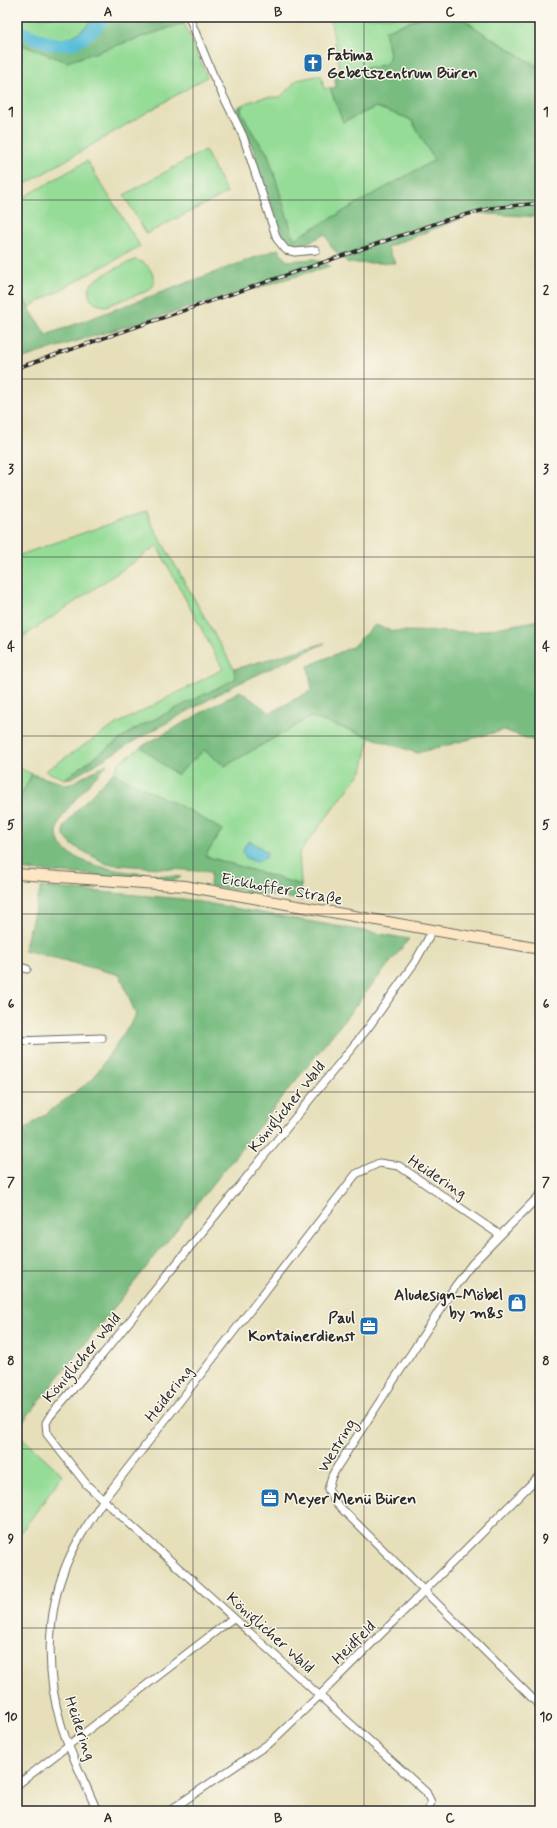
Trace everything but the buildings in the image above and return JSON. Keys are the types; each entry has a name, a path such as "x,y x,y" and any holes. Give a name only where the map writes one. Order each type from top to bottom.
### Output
{"main road":[{"name":"Eickhoffer Straße","path":"17,874 185,886 540,948"}],"street":[{"path":"189,17 218,85 230,106 243,136 277,239 286,250 295,252 316,250"},
{"name":"Königlicher Wald","path":"428,1811 430,1802 426,1792 87,1485 48,1434 46,1428 48,1420 368,1028 415,962 428,939 431,929"},
{"path":"17,966 27,969"},
{"path":"17,1041 102,1038"},
{"name":"Heidering","path":"98,1811 61,1724 52,1682 51,1642 54,1604 65,1568 88,1524 104,1499 356,1174 379,1163 399,1166 500,1235"},
{"name":"Westring","path":"540,1195 472,1264 456,1284 337,1467 329,1483 328,1489 335,1502 540,1706"},
{"name":"Heidfeld","path":"169,1811 271,1742 320,1696 540,1475"},
{"path":"17,1785 233,1618"}],"green space":[{"path":"17,17 94,17 76,34 67,38 58,39 40,35 17,25"},
{"path":"94,17 181,17 184,23 67,62 17,43 17,25 40,35 58,39 67,38 76,34"},
{"path":"330,17 426,17 416,19 385,31 390,54 388,61 384,65 360,69 335,80 334,72 340,70"},
{"path":"423,17 460,17 540,68 540,217 475,213 387,247 395,263 348,263 332,248 325,234 296,249 287,245 261,179 254,151 236,109 242,105 241,111 254,135 268,154 294,239 434,160 412,121 407,118 376,107 343,122 330,88 336,87 335,80 360,69 384,65 388,61 390,54 385,31"},
{"path":"460,17 540,17 540,68 480,31"},
{"path":"184,23 207,77 17,189 17,43 67,62"},
{"path":"321,75 324,89 330,88 343,122 376,107 407,118 412,121 435,160 294,240 268,154 254,135 241,111 242,105 257,99 280,97 297,80"},
{"path":"205,150 227,193 146,234 124,195"},
{"path":"87,161 140,246 29,307 17,289 17,201"},
{"path":"278,249 287,261 315,259 330,266 17,360 17,289 46,335"},
{"path":"136,260 144,263 152,272 154,284 150,290 106,306 97,304 91,300 89,296 90,286 95,280"},
{"path":"147,511 150,521 234,669 236,679 135,729 64,779 45,771 115,725 223,669 157,546 20,639 17,633 17,556"},
{"path":"540,620 540,743 504,730 417,753 311,717 225,766 204,750 177,775 141,747 240,691 270,713 312,690 308,666 352,647 375,625 392,631 474,632"},
{"path":"325,643 233,686 141,737 72,778 64,779 135,729 235,679 234,669"},
{"path":"311,717 370,737 362,771 299,853 301,885 205,856 222,830 190,811 113,773 120,762 141,747 177,775 204,750 225,766"},
{"path":"107,764 68,808 59,823 58,839 67,851 83,861 126,872 181,877 172,882 17,869 17,861 24,862 17,803 32,774 68,785"},
{"path":"17,767 32,774 17,803"},
{"path":"113,773 190,811 222,830 205,856 301,885 302,900 210,886 211,872 107,864 72,845 64,836 64,827 76,811"},
{"path":"17,803 24,862 17,861"},
{"path":"41,887 183,899 409,939 17,1429 17,1135 92,1080 136,1015 120,975 24,950"},
{"path":"17,1433 63,1475 17,1538"}],"water":[{"path":"250,841 267,852 266,858 257,862 246,858 243,851 245,845"}],"waterway":[{"path":"17,30 54,44 74,43 84,38 104,17"}],"railway":[{"path":"17,368 446,220 491,208 540,203"}],"place":[{"name":"Fatima Gebetszentrum Büren","path":"313,63"},
{"name":"Aludesign-Möbel by m&s","path":"517,1303"},
{"name":"Paul Kontainerdienst","path":"369,1326"},
{"name":"Meyer Menü Büren","path":"270,1498"}]}
